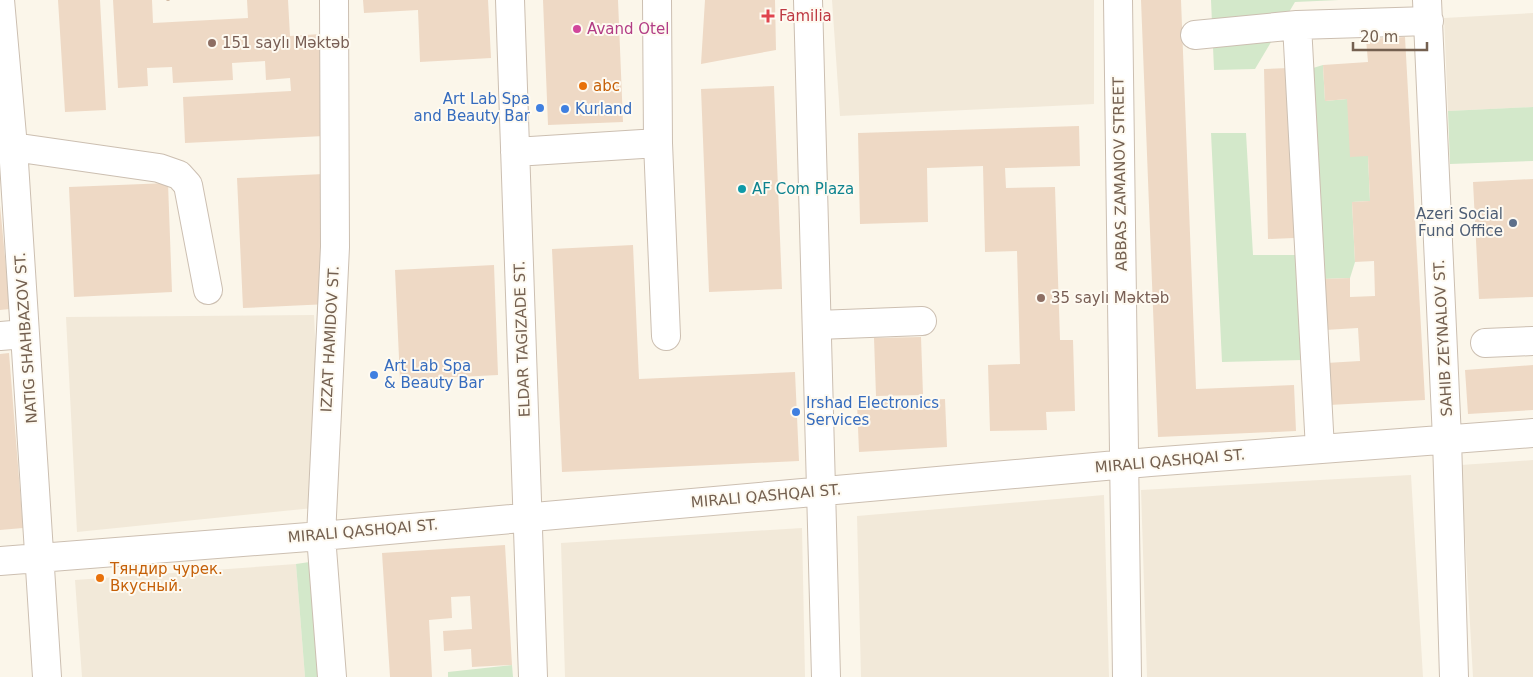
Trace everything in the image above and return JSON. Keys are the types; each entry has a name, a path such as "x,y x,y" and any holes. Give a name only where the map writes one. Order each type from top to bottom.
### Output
{"street":[{"name":"NATIG SHAHBAZOV ST.","path":"0,0 13,147 13,335 40,558 47,677"},
{"name":"IZZAT HAMIDOV ST.","path":"332,677 321,536 335,247 334,0"},
{"name":"ELDAR TAGIZADE ST.","path":"510,0 533,677"},
{"path":"657,0 658,143 666,336"},
{"path":"808,0 826,677"},
{"name":"ABBAS ZAMANOV STREET","path":"1118,0 1127,677"},
{"path":"1195,35 1428,10"},
{"name":"SAHIB ZEYNALOV ST.","path":"1428,10 1447,439 1454,677"},
{"path":"1297,25 1320,449"},
{"path":"515,152 658,143"},
{"path":"13,147 159,168 179,174 188,185 208,290"},
{"path":"817,325 922,321"},
{"path":"1485,343 1533,341"},
{"name":"MIRALI QASHQAI ST.","path":"0,561 321,536 1124,464 1533,433"}],"path":[{"path":"168,0 168,5"}],"shaded area":[{"path":"832,0 1094,0 1094,104 840,116"},
{"path":"1533,13 1533,107 1448,111 1444,18"},
{"path":"314,315 323,507 77,532 66,317"},
{"path":"1533,460 1533,677 1473,677 1461,465"},
{"path":"1411,475 1423,677 1147,677 1141,490"},
{"path":"1104,495 1109,677 861,677 857,516"},
{"path":"802,528 805,677 565,677 561,543"},
{"path":"296,564 305,677 82,677 75,580"}],"green space":[{"path":"1211,0 1339,0 1295,2 1255,69 1214,70"},
{"path":"1323,65 1325,101 1347,99 1368,156 1370,201 1352,202 1355,262 1350,278 1323,279 1313,68"},
{"path":"1533,107 1533,161 1450,164 1448,111"},
{"path":"1211,133 1246,133 1253,255 1302,255 1303,360 1222,362"},
{"path":"323,560 331,677 305,677 296,564"},
{"path":"512,665 513,677 448,677 448,672"}],"building":[{"path":"58,0 100,0 106,110 65,112"},
{"path":"113,0 152,0 153,23 248,18 247,0 288,0 290,36 321,34 324,136 185,143 183,97 291,91 290,78 266,80 265,61 232,63 233,80 173,83 172,67 147,68 148,86 118,88"},
{"path":"363,0 488,0 491,58 420,62 418,10 364,13"},
{"path":"543,0 618,0 623,122 548,125"},
{"path":"705,0 775,0 776,50 701,64"},
{"path":"1141,0 1181,0 1196,389 1294,385 1296,431 1158,437"},
{"path":"1405,37 1425,400 1329,405 1326,363 1360,361 1358,328 1325,330 1323,279 1350,278 1350,297 1375,296 1374,261 1355,262 1352,202 1370,201 1368,156 1350,157 1347,99 1325,101 1323,65 1368,62 1366,39"},
{"path":"1289,68 1294,238 1268,239 1264,69"},
{"name":"AF Com Plaza","path":"774,86 782,289 709,292 701,89"},
{"path":"1079,126 1080,166 1005,168 1006,188 1055,187 1060,340 1073,340 1075,411 1046,412 1047,430 990,431 988,365 1020,364 1017,251 985,252 983,166 927,168 928,222 860,224 858,133"},
{"path":"324,174 329,304 243,308 237,178"},
{"path":"1533,179 1533,297 1479,299 1473,182"},
{"path":"168,183 172,292 74,297 69,187"},
{"path":"0,205 10,309 0,310"},
{"path":"633,245 639,379 795,372 799,461 562,472 552,249"},
{"path":"494,265 498,375 400,380 395,270"},
{"path":"921,337 923,395 876,396 874,338"},
{"path":"9,353 23,528 0,530 0,354"},
{"path":"1533,365 1533,410 1468,414 1465,370"},
{"path":"945,399 947,447 859,452 857,403"},
{"path":"505,545 512,665 472,667 471,649 444,651 443,631 472,629 470,596 451,597 452,618 429,620 432,677 390,677 382,553"}],"place":[{"name":"Familia","path":"768,16"},
{"name":"Avand Otel","path":"577,29"},
{"name":"151 saylı Məktəb","path":"212,43"},
{"name":"abc","path":"583,86"},
{"name":"Art Lab Spa and Beauty Bar","path":"540,108"},
{"name":"Kurland","path":"565,109"},
{"name":"AF Com Plaza","path":"742,189"},
{"name":"Azeri Social Fund Office","path":"1513,223"},
{"name":"35 saylı Məktəb","path":"1041,298"},
{"name":"Art Lab Spa & Beauty Bar","path":"374,375"},
{"name":"Irshad Electronics Services","path":"796,412"},
{"name":"Тяндир чурек. Вкусный.","path":"100,578"}]}
